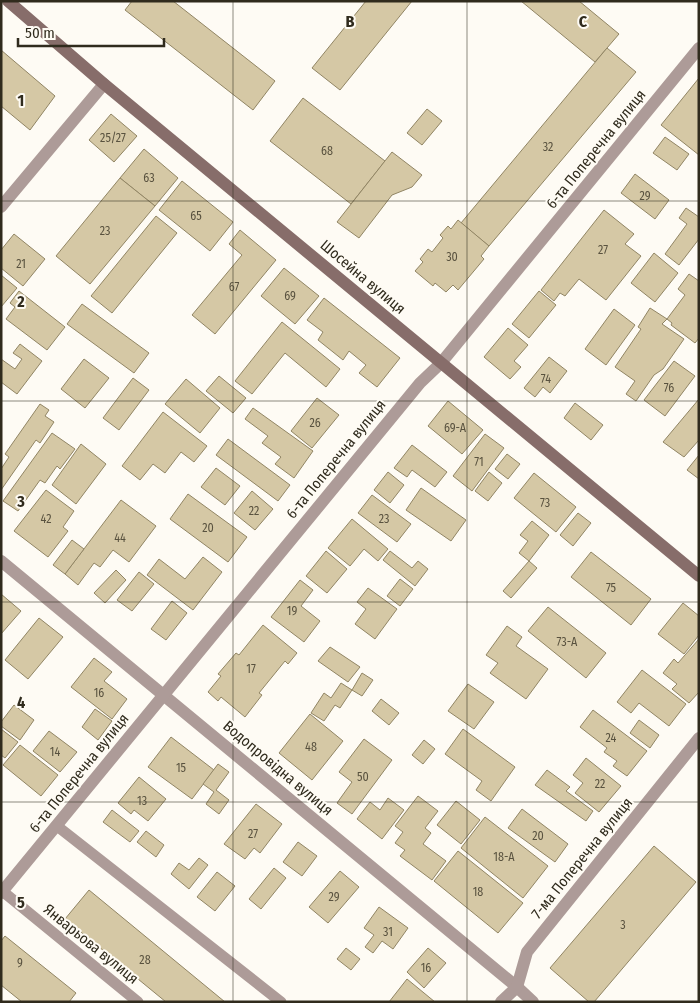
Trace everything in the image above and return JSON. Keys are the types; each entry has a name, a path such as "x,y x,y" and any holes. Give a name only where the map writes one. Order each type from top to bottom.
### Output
{"street":[{"name":"Шосейна вулиця","path":"8,1 104,84 699,576"},
{"name":"6-та Поперечна вулиця","path":"2,892 420,383 441,363 699,48"},
{"path":"1,207 104,84"},
{"name":"Водопровідна вулиця","path":"1,561 533,1002"},
{"name":"7-ма Поперечна вулиця","path":"517,987 527,952 699,738"},
{"path":"501,1002 517,987"}],"lane":[{"path":"57,826 281,1002"},
{"name":"Январьова вулиця","path":"2,892 138,1002"}],"building":[{"path":"132,1 173,1 275,81 253,110 125,10"},
{"path":"366,1 412,1 340,90 312,68"},
{"path":"521,1 579,1 619,34 595,62"},
{"path":"607,48 636,72 489,246 461,223"},
{"path":"1,50 55,96 30,130 1,106"},
{"path":"699,78 699,155 661,125"},
{"path":"303,98 385,161 351,204 270,141"},
{"path":"427,109 442,121 422,145 407,133"},
{"path":"111,114 137,136 114,162 89,140"},
{"path":"665,137 689,154 677,170 653,153"},
{"path":"144,149 178,178 155,206 120,178"},
{"path":"392,152 422,175 412,187 392,195 359,238 337,222"},
{"path":"635,174 669,200 655,219 621,193"},
{"path":"120,178 155,206 90,284 56,256"},
{"path":"182,181 233,222 210,251 159,210"},
{"path":"686,208 699,217 699,239 679,265 665,254 687,224 679,218"},
{"path":"604,210 634,234 625,244 641,256 606,300 579,279 565,296 560,293 554,301 541,290"},
{"path":"156,216 177,233 112,313 91,296"},
{"path":"458,220 489,246 481,256 484,259 458,290 453,285 446,292 435,283 433,286 415,271 423,262 420,259 428,249 432,252 443,238 440,235 448,226 451,229"},
{"path":"240,230 276,260 215,334 192,315 242,255 229,244"},
{"path":"14,234 45,259 23,286 1,268 1,250"},
{"path":"654,253 678,273 655,302 631,283"},
{"path":"284,268 319,296 295,324 261,296"},
{"path":"689,274 699,281 699,338 695,343 671,325 672,323 667,319 685,295 678,289"},
{"path":"1,275 17,288 1,307"},
{"path":"19,291 65,327 47,350 6,319 15,307 10,303"},
{"path":"539,291 556,305 529,338 512,324"},
{"path":"324,298 400,358 377,387 359,373 366,365 349,351 343,360 318,340 323,332 307,320"},
{"path":"82,304 149,353 134,373 67,324"},
{"path":"650,308 667,319 662,324 684,339 663,369 654,375 636,401 626,394 635,381 615,367 641,329 638,327"},
{"path":"614,309 635,325 606,365 585,349"},
{"path":"282,322 340,369 326,387 285,353 252,394 235,381"},
{"path":"508,328 528,345 514,361 521,367 510,379 484,357"},
{"path":"20,344 42,361 17,394 1,382 1,359 15,369 22,359 13,353"},
{"path":"549,357 567,371 550,393 543,387 535,397 524,388"},
{"path":"84,359 109,378 85,408 61,389"},
{"path":"674,361 695,376 665,416 644,400"},
{"path":"219,376 246,398 233,413 206,391"},
{"path":"133,378 149,390 119,430 103,418"},
{"path":"186,379 220,408 200,433 165,404"},
{"path":"317,398 339,415 312,448 291,431"},
{"path":"699,399 699,440 684,457 663,442"},
{"path":"448,401 483,430 462,454 428,426"},
{"path":"575,403 603,425 591,440 564,418"},
{"path":"40,404 49,410 45,416 54,422 40,443 36,440 1,490 1,469 9,457 5,454"},
{"path":"253,408 313,451 294,478 275,464 281,457 262,443 268,436 245,419"},
{"path":"163,412 207,446 194,462 181,452 165,473 153,464 140,480 122,466"},
{"path":"52,433 75,449 60,469 57,466 45,483 40,480 18,511 3,501"},
{"path":"485,434 504,448 472,491 453,476"},
{"path":"228,439 290,485 278,501 216,455"},
{"path":"81,444 106,464 76,504 52,485"},
{"path":"412,445 447,472 435,487 412,470 407,477 394,468"},
{"path":"507,454 520,464 508,479 495,469"},
{"path":"699,455 699,479 687,470"},
{"path":"216,468 240,486 225,505 201,487"},
{"path":"388,472 404,485 390,503 374,490"},
{"path":"489,472 502,483 488,501 475,491"},
{"path":"534,473 576,507 556,532 514,498"},
{"path":"421,488 466,520 451,541 406,510"},
{"path":"46,490 74,511 63,527 68,531 48,557 14,531"},
{"path":"252,491 273,509 255,530 234,513"},
{"path":"188,494 247,537 228,562 170,519"},
{"path":"372,495 411,524 397,542 358,513"},
{"path":"121,500 156,526 129,562 113,550 100,567 94,563 78,585 65,574"},
{"path":"578,513 591,523 573,546 560,535"},
{"path":"352,519 388,549 378,561 364,549 350,566 328,548"},
{"path":"532,521 549,535 529,561 519,553 528,541 520,535"},
{"path":"72,540 84,549 65,574 53,565"},
{"path":"326,551 347,569 327,593 306,576"},
{"path":"390,551 412,568 418,561 428,569 415,586 383,560"},
{"path":"591,552 651,599 631,625 571,577"},
{"path":"203,557 222,572 193,610 147,575 159,559 185,579"},
{"path":"529,561 537,568 511,598 503,591"},
{"path":"116,570 126,580 105,603 94,593"},
{"path":"139,572 154,584 132,611 117,600"},
{"path":"400,579 413,589 400,606 387,596"},
{"path":"300,580 313,590 301,606 320,621 304,642 271,617"},
{"path":"368,588 397,609 375,639 355,624 366,609 357,602"},
{"path":"1,594 21,611 1,634"},
{"path":"172,601 187,613 166,640 151,629"},
{"path":"683,603 699,616 699,635 684,654 658,634"},
{"path":"548,607 606,653 586,678 528,631"},
{"path":"39,618 63,637 28,679 5,660"},
{"path":"263,625 297,653 288,664 285,661 259,693 262,695 245,717 221,697 218,701 208,692 221,676 218,674 236,653 239,655"},
{"path":"507,626 522,637 516,646 548,669 526,699 490,673 498,663 486,655"},
{"path":"699,639 699,692 689,703 672,689 677,684 663,673 674,659 678,663"},
{"path":"330,647 360,667 348,682 318,661"},
{"path":"94,658 112,672 104,681 127,699 112,719 71,687"},
{"path":"642,670 686,704 669,726 639,703 631,713 617,702"},
{"path":"362,673 373,680 362,696 352,690"},
{"path":"341,683 352,690 340,708 335,705 324,721 311,713 324,693 331,698"},
{"path":"468,684 494,702 474,729 448,711"},
{"path":"381,699 399,713 389,725 372,711"},
{"path":"14,705 34,720 20,740 1,726 1,722"},
{"path":"95,709 112,721 98,740 82,727"},
{"path":"593,710 647,751 627,776 613,766 617,761 604,752 607,748 580,727"},
{"path":"310,714 343,741 312,780 279,753"},
{"path":"639,720 659,735 650,748 630,733"},
{"path":"1,729 18,742 5,758 1,755"},
{"path":"463,729 515,767 491,801 476,790 482,781 445,754"},
{"path":"49,731 77,752 60,772 33,751"},
{"path":"171,737 214,770 192,799 148,767"},
{"path":"364,739 392,760 352,814 337,803 352,782 339,772"},
{"path":"424,740 435,749 423,764 412,755"},
{"path":"20,745 58,775 41,796 3,765"},
{"path":"586,758 621,786 599,812 575,793 583,783 573,775"},
{"path":"218,764 229,772 216,790 229,800 219,814 206,804 214,792 203,784"},
{"path":"547,770 570,787 566,791 593,811 586,821 535,785"},
{"path":"139,777 166,799 148,821 134,810 131,814 118,803"},
{"path":"418,796 438,811 425,828 431,833 423,844 446,861 432,880 400,856 405,850 395,843 403,832 395,826"},
{"path":"388,798 404,810 382,839 357,819 370,802 380,810"},
{"path":"456,801 480,820 461,844 437,825"},
{"path":"256,804 282,824 260,853 254,848 245,859 224,844"},
{"path":"522,809 568,844 555,862 508,828"},
{"path":"112,810 139,831 130,842 103,822"},
{"path":"485,817 548,866 523,898 461,848"},
{"path":"146,831 164,845 156,857 137,842"},
{"path":"298,842 317,856 302,876 283,862"},
{"path":"654,846 696,882 594,1002 589,1002 550,968"},
{"path":"458,851 523,903 498,933 434,881"},
{"path":"199,858 208,865 189,889 171,874 179,863 189,870"},
{"path":"274,868 286,878 261,909 249,899"},
{"path":"340,871 359,887 328,923 309,907"},
{"path":"217,872 235,886 215,911 197,897"},
{"path":"89,890 225,1002 166,1002 65,919"},
{"path":"379,907 408,928 393,949 382,941 373,953 365,947 374,935 364,928"},
{"path":"5,936 76,993 69,1002 22,1002 1,985 1,941"},
{"path":"346,948 360,959 351,970 337,959"},
{"path":"428,948 446,963 424,988 407,972"},
{"path":"407,979 435,1002 389,1002"}]}
